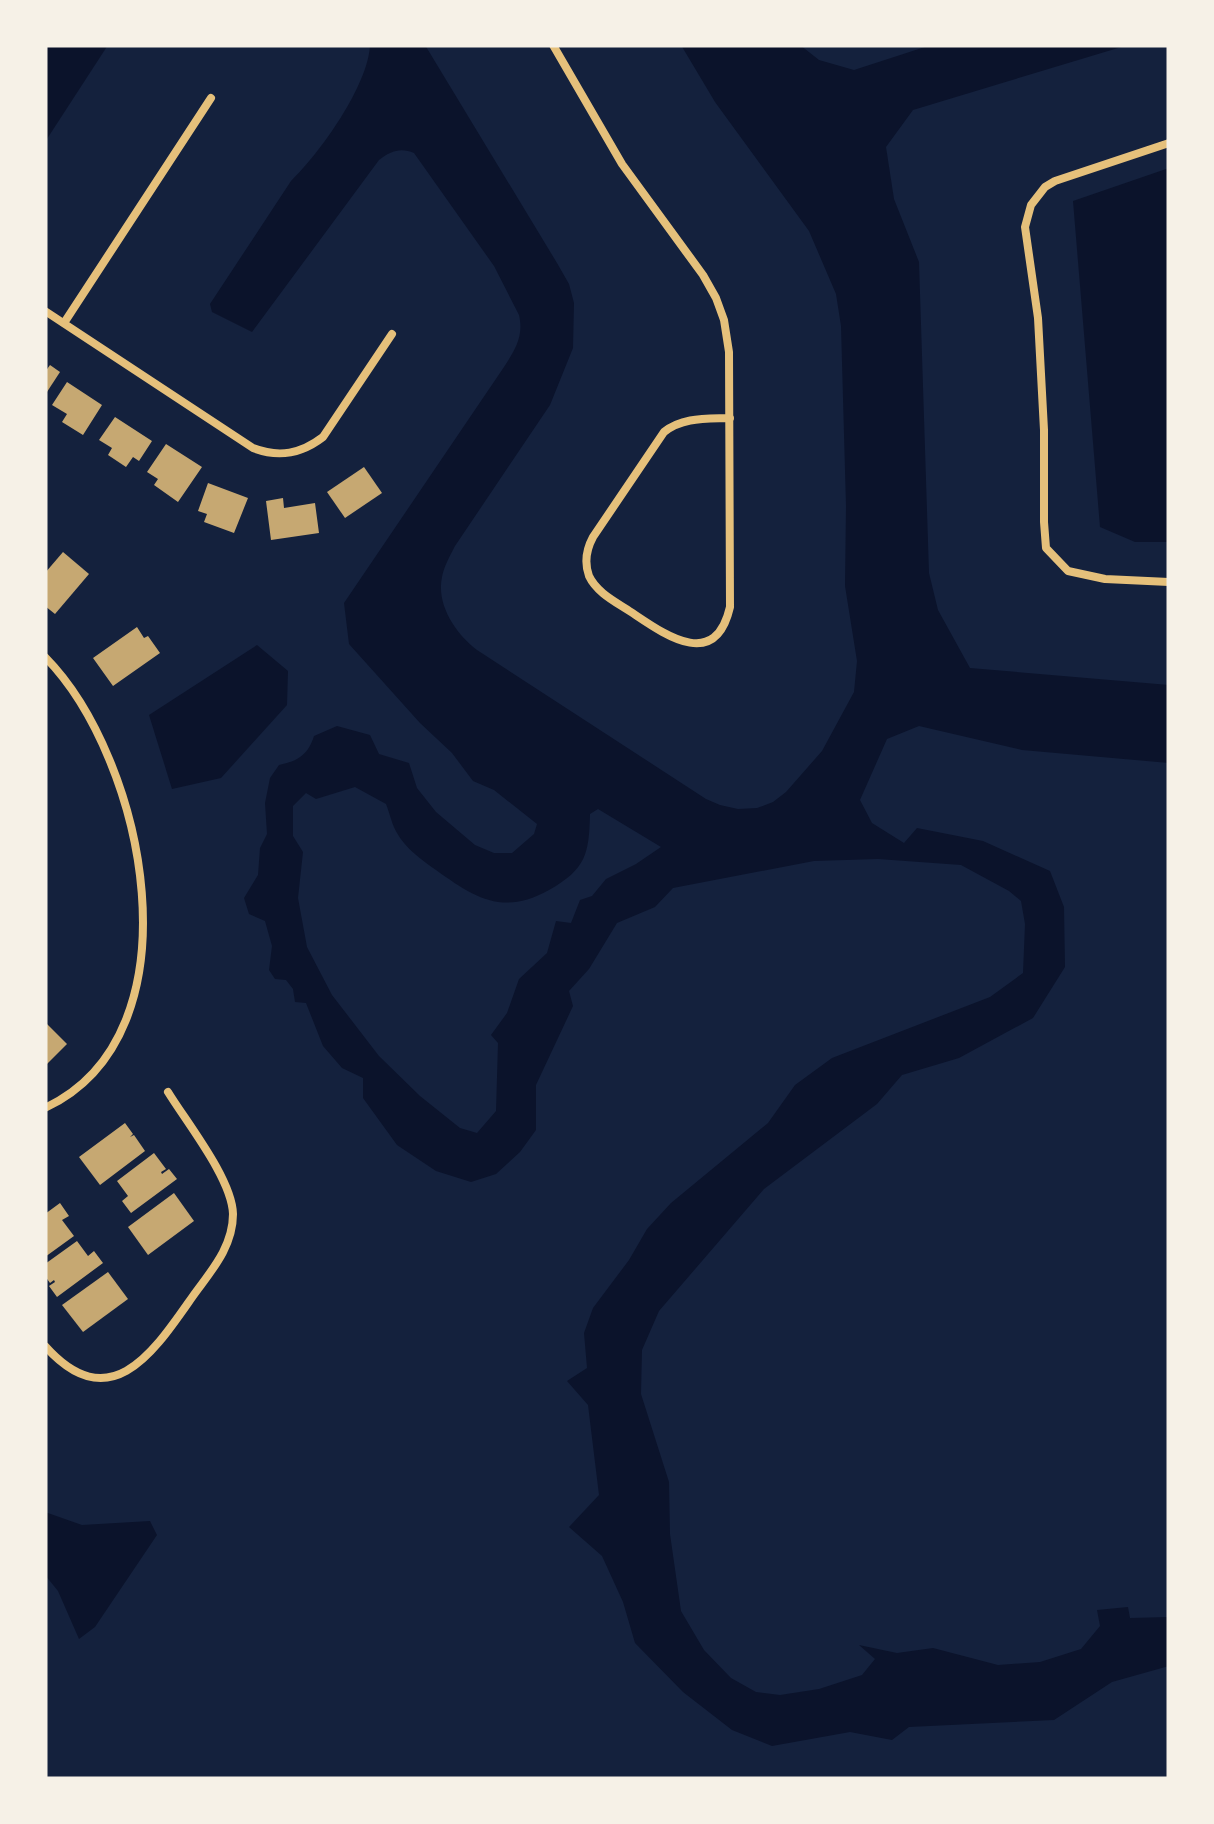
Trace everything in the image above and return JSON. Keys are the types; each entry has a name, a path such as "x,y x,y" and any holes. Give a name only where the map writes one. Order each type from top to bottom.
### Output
{"street":[{"path":"553,45 609,143 698,268 724,320 730,418 730,607 728,618 714,636 698,643 682,643 599,590 588,571 586,552 664,432 687,420 730,418"},
{"path":"64,324 211,98"},
{"path":"1169,143 1055,180 1030,206 1025,227 1038,318 1046,548 1068,571 1105,579 1169,582"},
{"path":"45,311 252,448 280,454 298,452 323,437 392,334"},
{"path":"45,657 82,706 112,765 139,856 142,923 133,994 112,1050 89,1080 45,1108"},
{"path":"45,1346 64,1365 86,1375 112,1376 135,1367 157,1347 224,1250 232,1226 230,1194 168,1092"}],"water":[{"path":"48,45 108,45 45,142 45,49"},
{"path":"370,45 425,45 557,263 574,303 573,348 550,405 446,565 441,588 449,618 477,650 706,799 738,809 757,808 786,792 822,751 854,692 857,661 845,586 841,326 836,294 809,231 715,102 681,45 800,45 819,60 854,70 931,45 1128,45 913,110 886,147 894,199 919,262 929,573 938,610 970,668 1169,685 1169,763 1022,750 919,726 887,739 860,800 872,823 904,843 917,828 983,841 1050,871 1064,907 1065,967 1033,1018 959,1058 902,1075 877,1104 764,1189 659,1311 642,1350 641,1394 669,1482 670,1534 681,1611 704,1650 731,1678 756,1692 780,1695 819,1689 862,1675 875,1659 859,1645 897,1653 933,1648 998,1665 1040,1662 1081,1649 1100,1626 1097,1610 1128,1607 1130,1618 1169,1617 1169,1666 1112,1682 1054,1720 909,1727 892,1740 850,1732 772,1746 732,1730 683,1692 635,1643 623,1602 602,1556 569,1527 599,1495 588,1405 567,1381 587,1368 584,1333 593,1308 647,1229 671,1203 768,1123 795,1085 832,1058 990,997 1023,973 1025,924 1021,901 961,865 878,859 814,861 673,888 655,907 617,923 589,969 569,991 573,1006 536,1085 536,1130 496,1174 471,1182 436,1171 397,1145 363,1098 363,1078 342,1068 323,1046 306,1003 295,1002 293,989 286,980 275,979 269,970 272,946 265,921 249,914 244,898 258,875 260,848 267,834 265,803 270,778 279,765 305,752 314,736 337,726 370,735 379,754 409,763 417,788 436,812 475,845 494,853 512,853 534,834 537,824 494,790 473,781 452,753 349,644 344,603 515,349 519,315 494,266 414,153 400,150 379,160 252,332 212,312 210,304 291,181 341,118 367,61","holes":["355,787 386,804 397,833 415,854 464,889 490,900 517,902 533,898 571,875 586,850 590,814 598,809 661,847 606,879 592,896 580,900 571,923 556,921 547,953 519,979 507,1013 491,1035 498,1043 496,1111 477,1133 460,1128 379,1056 332,995 307,947 298,898 303,852 293,836 293,806 306,793 316,799"]},
{"path":"1169,168 1169,542 1135,542 1100,527 1073,201"},
{"path":"257,645 288,671 287,705 221,778 172,789 149,715"},
{"path":"45,1512 82,1525 150,1521 157,1535 95,1627 79,1639 58,1591 45,1575"}],"building":[{"path":"50,365 60,372 45,395 45,372"},
{"path":"67,382 102,405 83,435 62,422 67,414 52,405"},
{"path":"115,417 152,441 139,461 133,457 126,467 108,455 112,448 99,440"},
{"path":"166,444 202,467 178,502 154,485 158,479 147,472"},
{"path":"364,467 382,493 345,518 327,492"},
{"path":"208,483 248,498 234,533 204,522 207,514 198,511"},
{"path":"283,498 284,508 315,503 319,533 271,540 266,501"},
{"path":"63,552 89,574 55,614 45,606 45,573"},
{"path":"137,627 160,653 113,686 93,658"},
{"path":"45,1022 67,1044 45,1066"},
{"path":"125,1123 133,1134 130,1137 134,1135 145,1151 100,1185 79,1157"},
{"path":"154,1153 166,1169 162,1174 169,1169 177,1179 131,1213 122,1201 128,1196 117,1181"},
{"path":"174,1193 194,1221 148,1255 128,1227"},
{"path":"60,1203 69,1216 62,1220 74,1236 45,1257 45,1214"},
{"path":"77,1241 88,1256 94,1251 103,1263 57,1297 49,1286 54,1280 50,1283 45,1276 45,1264"},
{"path":"108,1272 128,1299 83,1332 62,1305"}]}
